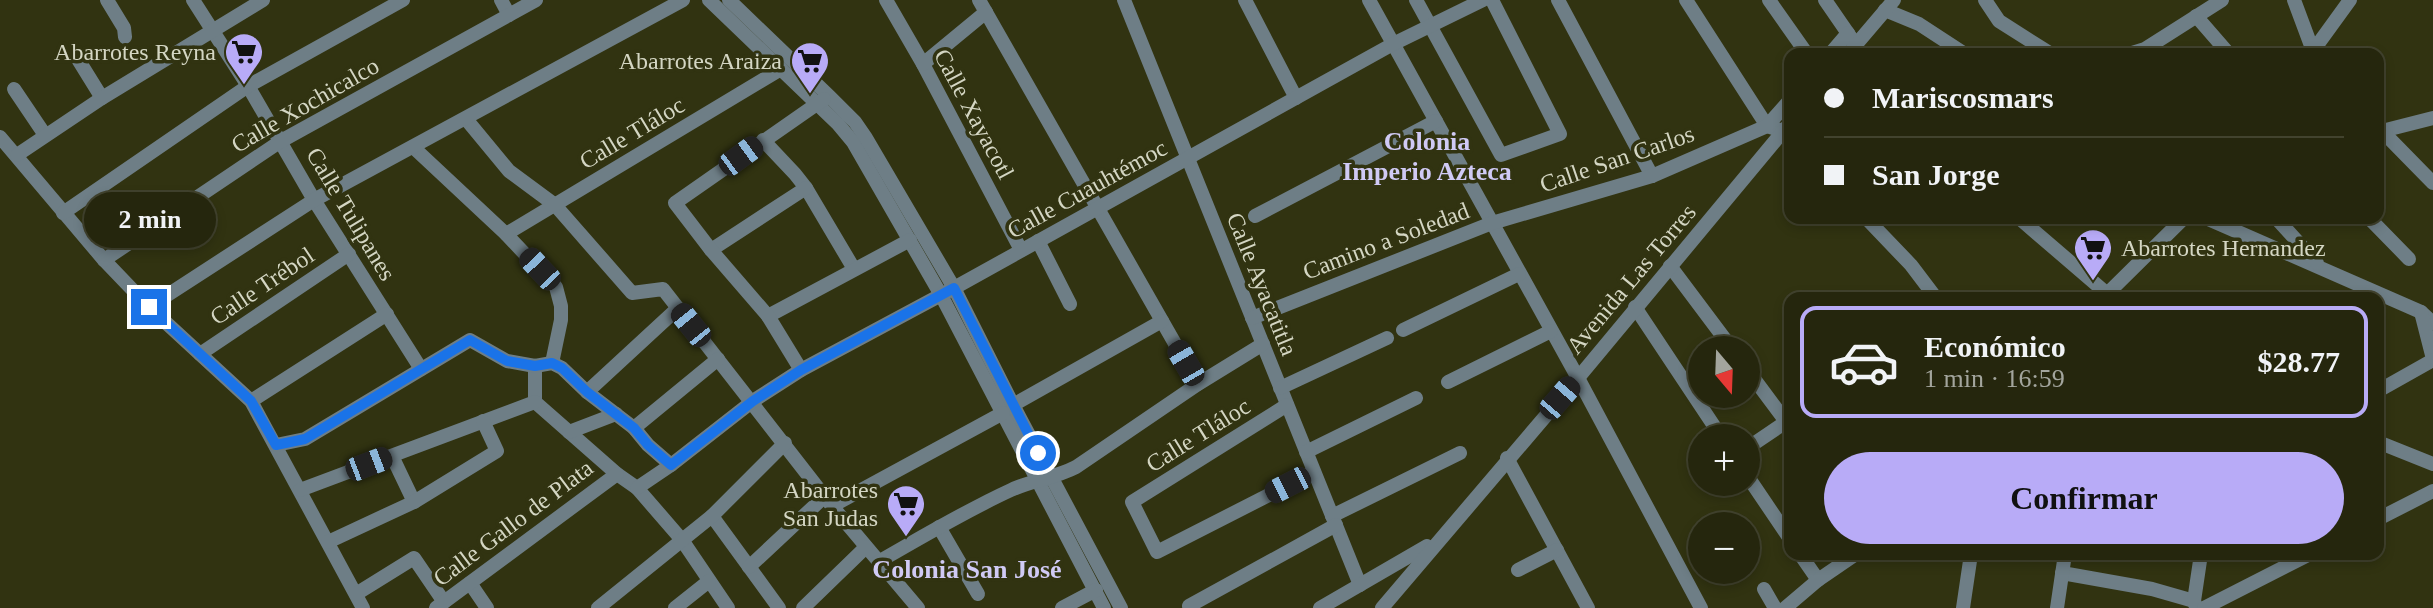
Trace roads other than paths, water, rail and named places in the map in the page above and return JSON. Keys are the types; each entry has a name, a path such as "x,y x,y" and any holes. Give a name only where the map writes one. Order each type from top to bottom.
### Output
{"street":[{"path":"107,0 124,28 125,37"},
{"name":"Calle Tulipanes","path":"193,0 421,369"},
{"path":"17,155 102,98 263,0"},
{"path":"63,213 248,86 403,0"},
{"path":"501,0 509,15"},
{"name":"Calle Xochicalco","path":"104,260 281,141 536,0"},
{"path":"149,307 314,200 683,0"},
{"path":"709,0 781,69 855,122 866,138 1045,479 1121,608"},
{"path":"729,0 823,100 853,142 910,240 947,292"},
{"name":"Calle Xayacotl","path":"886,0 1021,250"},
{"name":"Calle Ayacatitla","path":"1124,0 1360,585"},
{"path":"1245,0 1296,98"},
{"path":"1369,0 1701,608"},
{"path":"1416,0 1501,155 1560,134 1492,0"},
{"name":"Calle Cuauhtémoc","path":"637,488 753,401 801,370 1393,44 1483,0"},
{"path":"1558,0 1652,176"},
{"path":"1686,0 1767,126 1784,130"},
{"path":"1769,0 1803,48"},
{"path":"1825,0 1851,44 1890,5 1956,48"},
{"path":"1985,0 1999,21 2042,48"},
{"path":"2147,48 2222,0"},
{"path":"2294,0 2309,48"},
{"path":"2313,48 2350,0"},
{"path":"923,64 982,6 1198,384"},
{"path":"2196,16 2224,48"},
{"path":"2156,42 2162,48"},
{"path":"76,56 102,98"},
{"name":"Calle Tláloc","path":"506,234 781,69"},
{"path":"14,89 45,135"},
{"path":"801,370 768,316 675,203 823,100"},
{"name":"Calle San Carlos","path":"1492,223 1652,176 1767,126 1784,107"},
{"path":"2384,131 2433,118"},
{"path":"466,119 509,171 555,205 632,293 663,289 829,501 918,608"},
{"path":"1255,216 1436,121"},
{"name":"Avenida Las Torres","path":"1382,608 1784,136"},
{"path":"2384,136 2433,183"},
{"path":"0,137 104,260 149,307 251,401 363,608"},
{"path":"763,140 806,188 854,269"},
{"path":"413,147 506,234 556,287 561,320 552,363"},
{"path":"711,250 806,188"},
{"name":"Camino a Soledad","path":"1252,318 1492,223"},
{"path":"1872,224 1911,265 1931,292"},
{"path":"2026,224 2105,292"},
{"path":"2114,292 2178,224"},
{"path":"2220,224 2427,307 2433,323"},
{"path":"2281,224 2319,266"},
{"path":"2375,224 2409,259"},
{"path":"768,316 910,240"},
{"path":"1038,241 1070,304"},
{"name":"Calle Trébol","path":"200,354 349,254"},
{"path":"1670,266 1722,336"},
{"path":"1403,330 1519,274"},
{"path":"1635,307 1713,424"},
{"path":"2384,388 2433,360 2427,307"},
{"path":"587,392 677,309"},
{"path":"251,401 387,314"},
{"path":"749,567 829,501 1008,409 1162,321"},
{"path":"1448,382 1551,331"},
{"path":"1280,388 1387,338"},
{"path":"276,445 305,439 470,340 507,361 535,366 552,363 562,368 587,392 634,428 671,465"},
{"path":"878,562 1012,489 1076,467 1263,344"},
{"path":"634,428 718,359"},
{"path":"535,366 535,402 637,488 682,540 728,608"},
{"path":"1760,387 1784,420"},
{"path":"1306,452 1416,398"},
{"path":"300,490 535,402"},
{"name":"Calle Tláloc","path":"1287,405 1132,502 1157,552 1314,472"},
{"path":"569,432 616,414"},
{"path":"328,542 414,502 497,451 483,421"},
{"path":"1760,441 1784,427"},
{"path":"598,608 712,516 785,443"},
{"path":"2384,446 2433,464"},
{"path":"1189,606 1334,520 1460,453"},
{"path":"392,456 414,502"},
{"path":"1507,458 1588,608"},
{"name":"Calle Gallo de Plata","path":"440,605 617,474"},
{"path":"1045,479 1104,608"},
{"path":"2384,516 2433,491"},
{"path":"1760,495 1784,530"},
{"path":"712,516 779,608"},
{"path":"939,527 978,594"},
{"path":"1320,608 1439,540"},
{"path":"803,608 866,547"},
{"path":"1518,570 1557,550"},
{"path":"356,594 414,558 440,605"},
{"path":"1804,560 1818,580"},
{"path":"1785,608 1847,560"},
{"path":"1963,608 1970,560"},
{"path":"2057,608 2064,560"},
{"path":"2200,606 2201,560"},
{"path":"2062,573 2152,589 2200,606 2297,560"},
{"path":"675,608 709,581"},
{"path":"470,583 487,608"},
{"path":"1764,589 1775,608"},
{"path":"1062,608 1096,590"},
{"path":"1392,595 1402,608"}],"place":[{"name":"Abarrotes Reyna","path":"244,86"},
{"name":"Abarrotes Araiza","path":"810,95"},
{"name":"Abarrotes Hernandez","path":"2093,282"},
{"name":"Abarrotes San Judas","path":"906,538"}],"district":[{"name":"Colonia Imperio Azteca","path":"1427,156"},
{"name":"Colonia San José","path":"967,569"}]}
